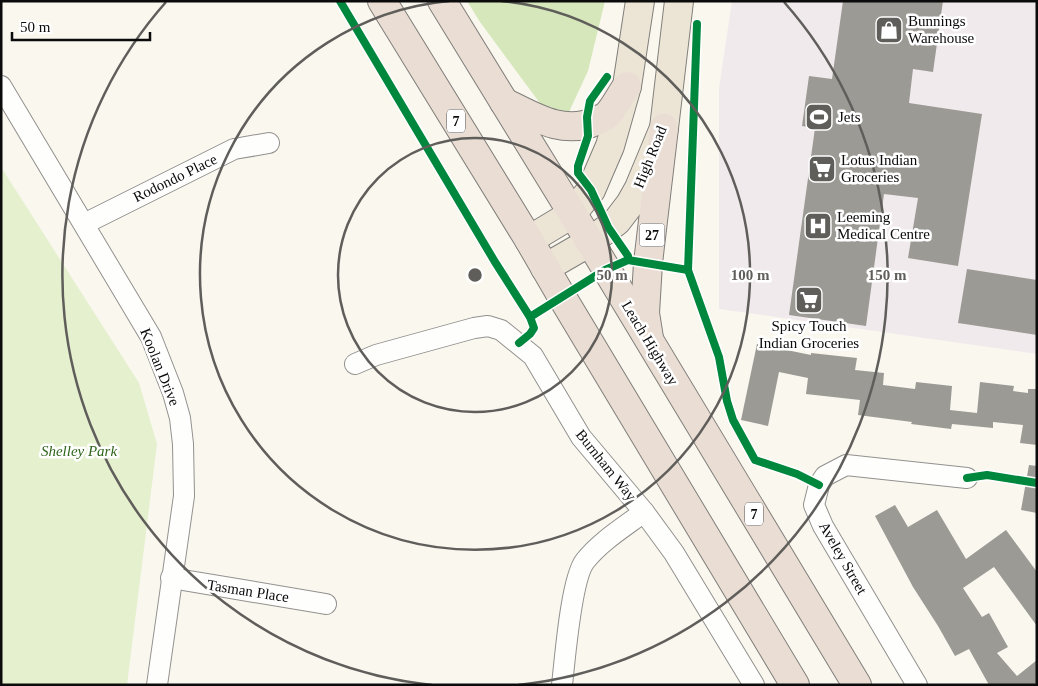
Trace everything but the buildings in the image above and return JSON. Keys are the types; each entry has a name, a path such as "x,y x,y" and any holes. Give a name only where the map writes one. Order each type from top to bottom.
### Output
{"highway":[{"name":"7","path":"382,1 529,240 796,685"},
{"name":"Leach Highway","path":"442,1 590,242 857,685"},
{"path":"504,102 544,121 559,126 573,127 587,125 607,115 626,86"},
{"name":"27","path":"650,343 646,313 648,263 664,128"}],"main road":[{"path":"529,240 572,214 591,190 610,146 626,86 640,1"},
{"name":"High Road","path":"545,268 590,242 617,220 630,204 653,158 664,128 680,1"}],"street":[{"name":"Koolan Drive","path":"1,86 151,337 174,393 180,418 183,444 184,496 157,685"},
{"name":"Rodondo Place","path":"84,224 234,149 269,143"},
{"name":"Burnham Way","path":"355,364 376,355 474,328 488,326 501,330 533,356 581,437 644,512 674,553 754,685"},
{"name":"Aveley Street","path":"917,685 823,526 814,505 819,484 825,476 846,465 967,478"},
{"path":"562,685 579,570 585,560 608,539 644,512"},
{"name":"Tasman Place","path":"171,578 326,604"}],"shaded area":[{"path":"732,1 1037,1 1037,354 719,309 719,88"}],"green space":[{"path":"467,1 605,1 588,71 569,112 542,106 480,22"},
{"name":"Shelley Park","path":"1,167 139,383 157,444 127,685 1,685"}],"cycle path":[{"path":"340,1 495,262 530,317 534,328 519,343"},
{"path":"530,317 605,270 628,260 688,270 697,24"},
{"path":"607,77 590,101 587,117 588,136 578,166 578,173 591,190 608,227 628,256 628,260"},
{"path":"688,270 719,357 727,401 733,420 755,460 797,474 819,485"},
{"path":"967,478 987,475 1037,483"}],"place":[{"name":"Bunnings Warehouse","path":"889,30"},
{"name":"Jets","path":"819,117"},
{"name":"Lotus Indian Groceries","path":"822,169"},
{"name":"Leeming Medical Centre","path":"818,226"},
{"name":"Spicy Touch Indian Groceries","path":"809,300"}]}
